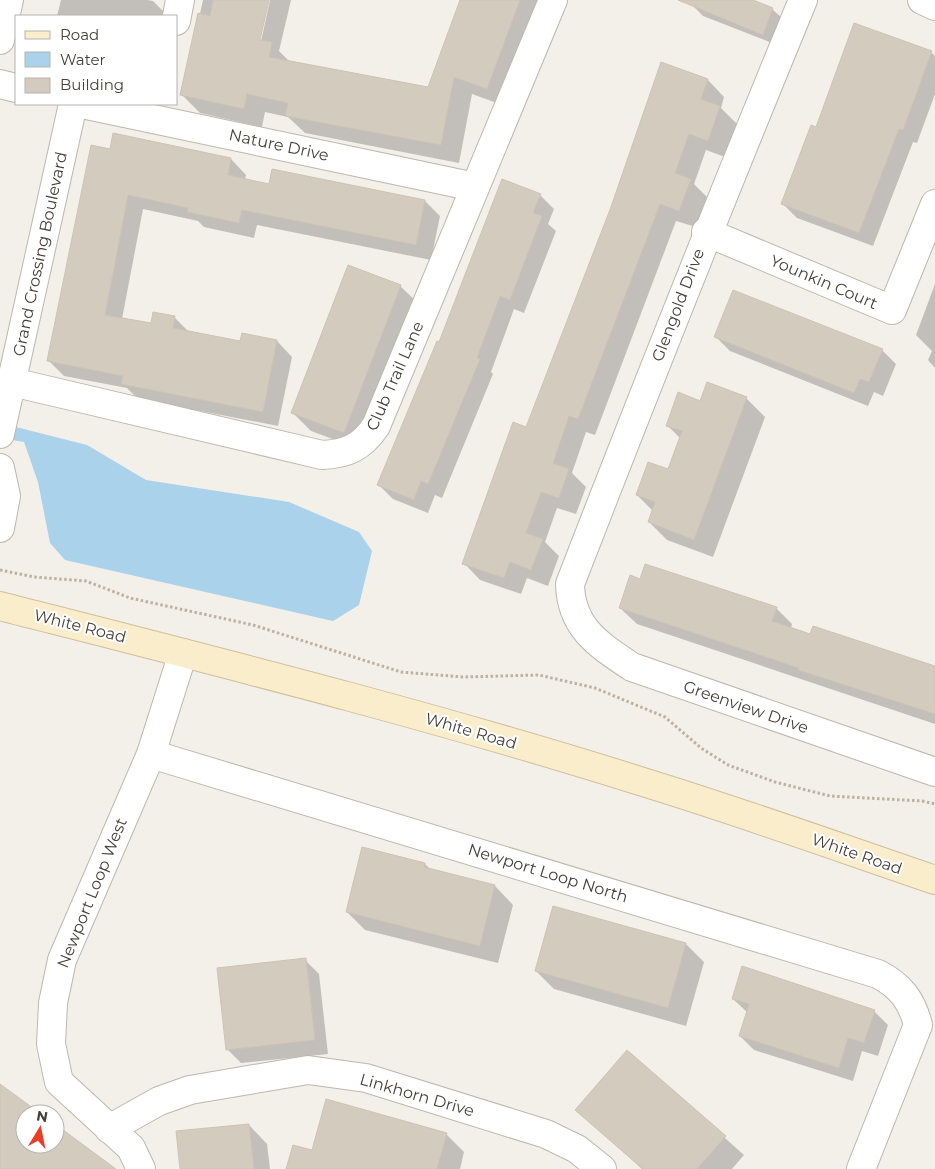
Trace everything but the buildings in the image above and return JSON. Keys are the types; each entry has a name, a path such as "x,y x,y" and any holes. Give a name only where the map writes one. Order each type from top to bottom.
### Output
{"street":[{"path":"0,40 9,0"},
{"path":"177,15 180,0"},
{"name":"Club Trail Lane","path":"12,382 322,455 340,454 355,449 368,438 376,426 553,0"},
{"name":"Glengold Drive","path":"576,614 570,601 570,584 706,232 803,0"},
{"path":"922,0 935,6"},
{"path":"0,84 15,88"},
{"name":"Grand Crossing Boulevard","path":"3,422 73,105"},
{"name":"Nature Drive","path":"92,105 159,112 476,187"},
{"name":"Younkin Court","path":"706,232 892,310 935,204"},
{"path":"0,468 6,496 0,528"},
{"name":"White Road","path":"0,606 479,733 644,782 935,880"},
{"name":"Greenview Drive","path":"576,614 596,643 632,667 935,772"},
{"name":"Newport Loop West","path":"141,1169 131,1148 59,1082 51,1044 53,1003 62,960 151,754 183,653"},
{"name":"Newport Loop North","path":"151,754 878,974 895,983 909,999 915,1010 918,1025 861,1169"},
{"name":"Linkhorn Drive","path":"109,1129 158,1101 190,1090 308,1070 366,1078 546,1134 576,1149 602,1169"}],"path":[{"path":"0,570 34,577 86,581 130,598 253,625 401,672 463,676 539,675 595,688 665,717 701,748 728,765 776,782 830,796 922,801 935,804"}],"water":[{"path":"0,423 87,445 146,480 289,502 359,532 372,551 359,605 333,621 65,560 50,543 38,482 24,442 0,438"}]}
